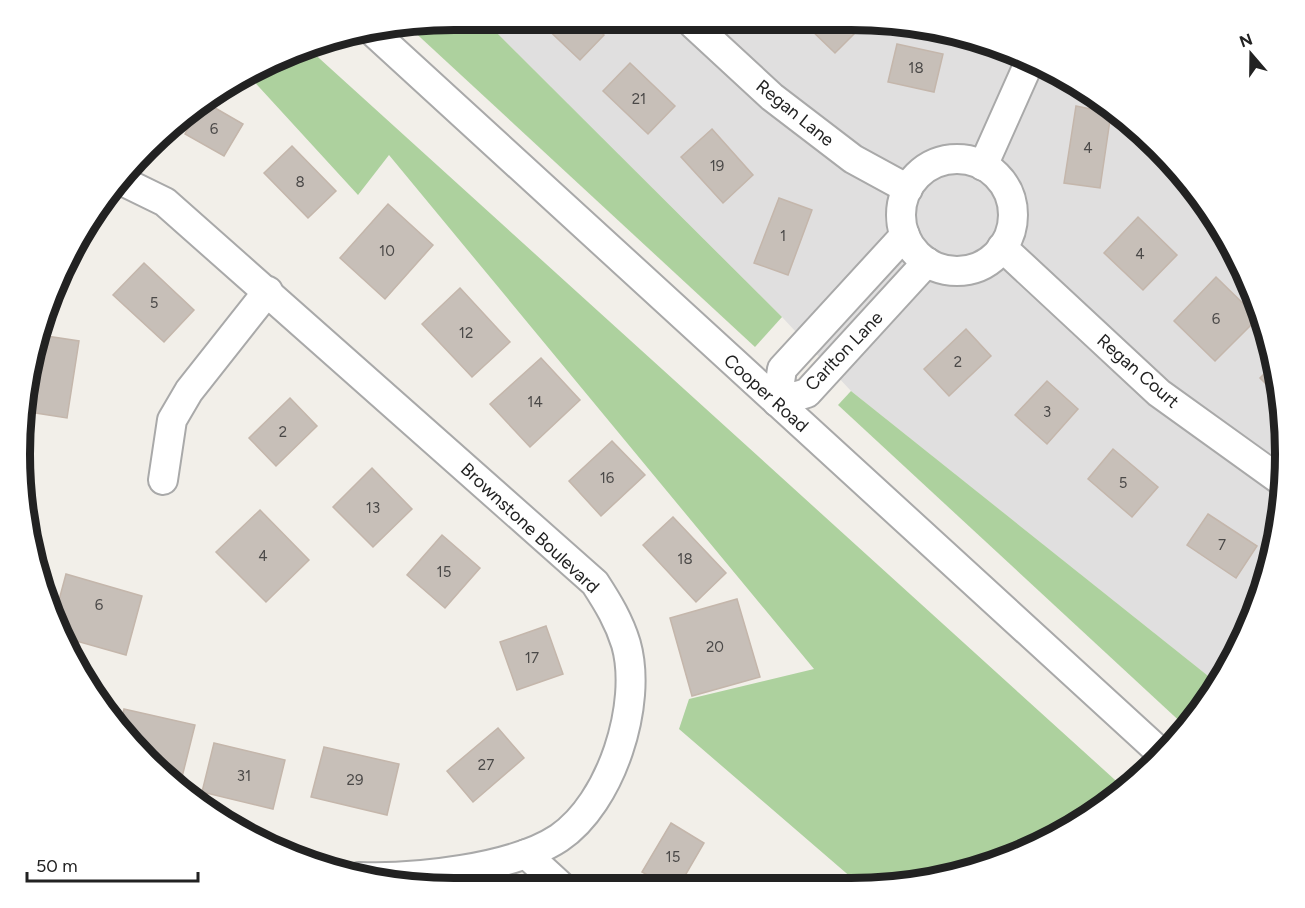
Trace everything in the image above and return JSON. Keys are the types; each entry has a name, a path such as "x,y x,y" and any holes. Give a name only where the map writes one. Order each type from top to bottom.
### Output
{"street":[{"name":"Regan Lane","path":"699,30 772,98 853,159 908,189"},
{"name":"Cooper Road","path":"379,37 1156,749"},
{"path":"983,166 1027,68"},
{"path":"955,159 983,166 996,175 1006,188 1011,202 1010,233 1002,247 985,263 962,271 950,270 927,262 910,246 905,235 901,212 908,189 920,174 936,163 955,159"},
{"name":"Brownstone Boulevard","path":"128,184 165,202 268,291 595,583 615,614 627,646 630,687 624,738 610,774 587,809 560,837 525,854 467,869 396,874"},
{"name":"Carlton Lane","path":"905,235 782,369 777,402 807,393 927,262"},
{"name":"Regan Court","path":"1002,247 1159,393 1274,476"},
{"path":"163,480 172,420 189,391 268,291"},
{"path":"525,854 552,878"}],"shaded area":[{"path":"494,30 851,30 934,38 961,44 1013,62 1039,74 1087,101 1131,135 1170,174 1204,218 1218,242 1243,292 1261,344 1267,371 1275,454 1267,537 1261,564 1243,616 1211,678 851,391 782,317"}],"green space":[{"path":"494,30 782,317 755,347 415,32"},
{"path":"315,54 1118,783 1087,807 1013,846 961,864 934,870 852,878 679,729 689,699 814,669 389,155 358,195 253,81 292,62"},
{"path":"851,391 1211,678 1180,721 838,405"}],"building":[{"path":"548,30 599,30 604,35 580,60"},
{"path":"811,30 858,30 835,53"},
{"path":"897,44 943,54 934,92 888,82"},
{"path":"630,63 675,106 648,134 603,91"},
{"path":"212,106 243,124 224,156 185,134 192,121"},
{"path":"1076,106 1100,111 1110,119 1100,188 1064,183"},
{"path":"712,129 753,175 723,203 681,157"},
{"path":"292,146 336,191 308,218 264,173"},
{"path":"779,198 812,210 788,275 754,263"},
{"path":"388,204 433,245 385,299 340,258"},
{"path":"1138,217 1177,255 1143,290 1104,253"},
{"path":"144,263 194,310 164,342 113,295"},
{"path":"1216,277 1249,309 1254,322 1215,361 1174,321"},
{"path":"460,288 510,342 472,377 422,324"},
{"path":"966,329 991,356 949,396 924,369"},
{"path":"47,336 79,341 67,418 32,413 38,371"},
{"path":"541,358 580,400 530,447 490,404"},
{"path":"1267,371 1269,387 1260,378"},
{"path":"1047,381 1078,409 1047,444 1015,415"},
{"path":"290,398 317,426 276,466 249,438"},
{"path":"612,441 645,475 601,516 569,481"},
{"path":"1113,449 1158,487 1132,517 1088,479"},
{"path":"372,468 412,509 373,547 333,507"},
{"path":"260,510 309,560 266,602 216,552"},
{"path":"1208,514 1257,546 1236,578 1187,545"},
{"path":"673,517 726,573 696,602 643,545"},
{"path":"442,535 480,568 445,608 407,575"},
{"path":"66,574 142,596 126,655 73,640 58,604"},
{"path":"737,599 760,677 692,696 670,618"},
{"path":"546,626 563,674 517,690 500,642"},
{"path":"124,709 195,725 182,779 154,754 122,718"},
{"path":"498,728 524,758 473,802 447,771"},
{"path":"214,743 285,760 273,809 202,792"},
{"path":"324,747 399,764 387,815 311,797"},
{"path":"671,823 704,843 684,878 653,878 642,872"}]}
